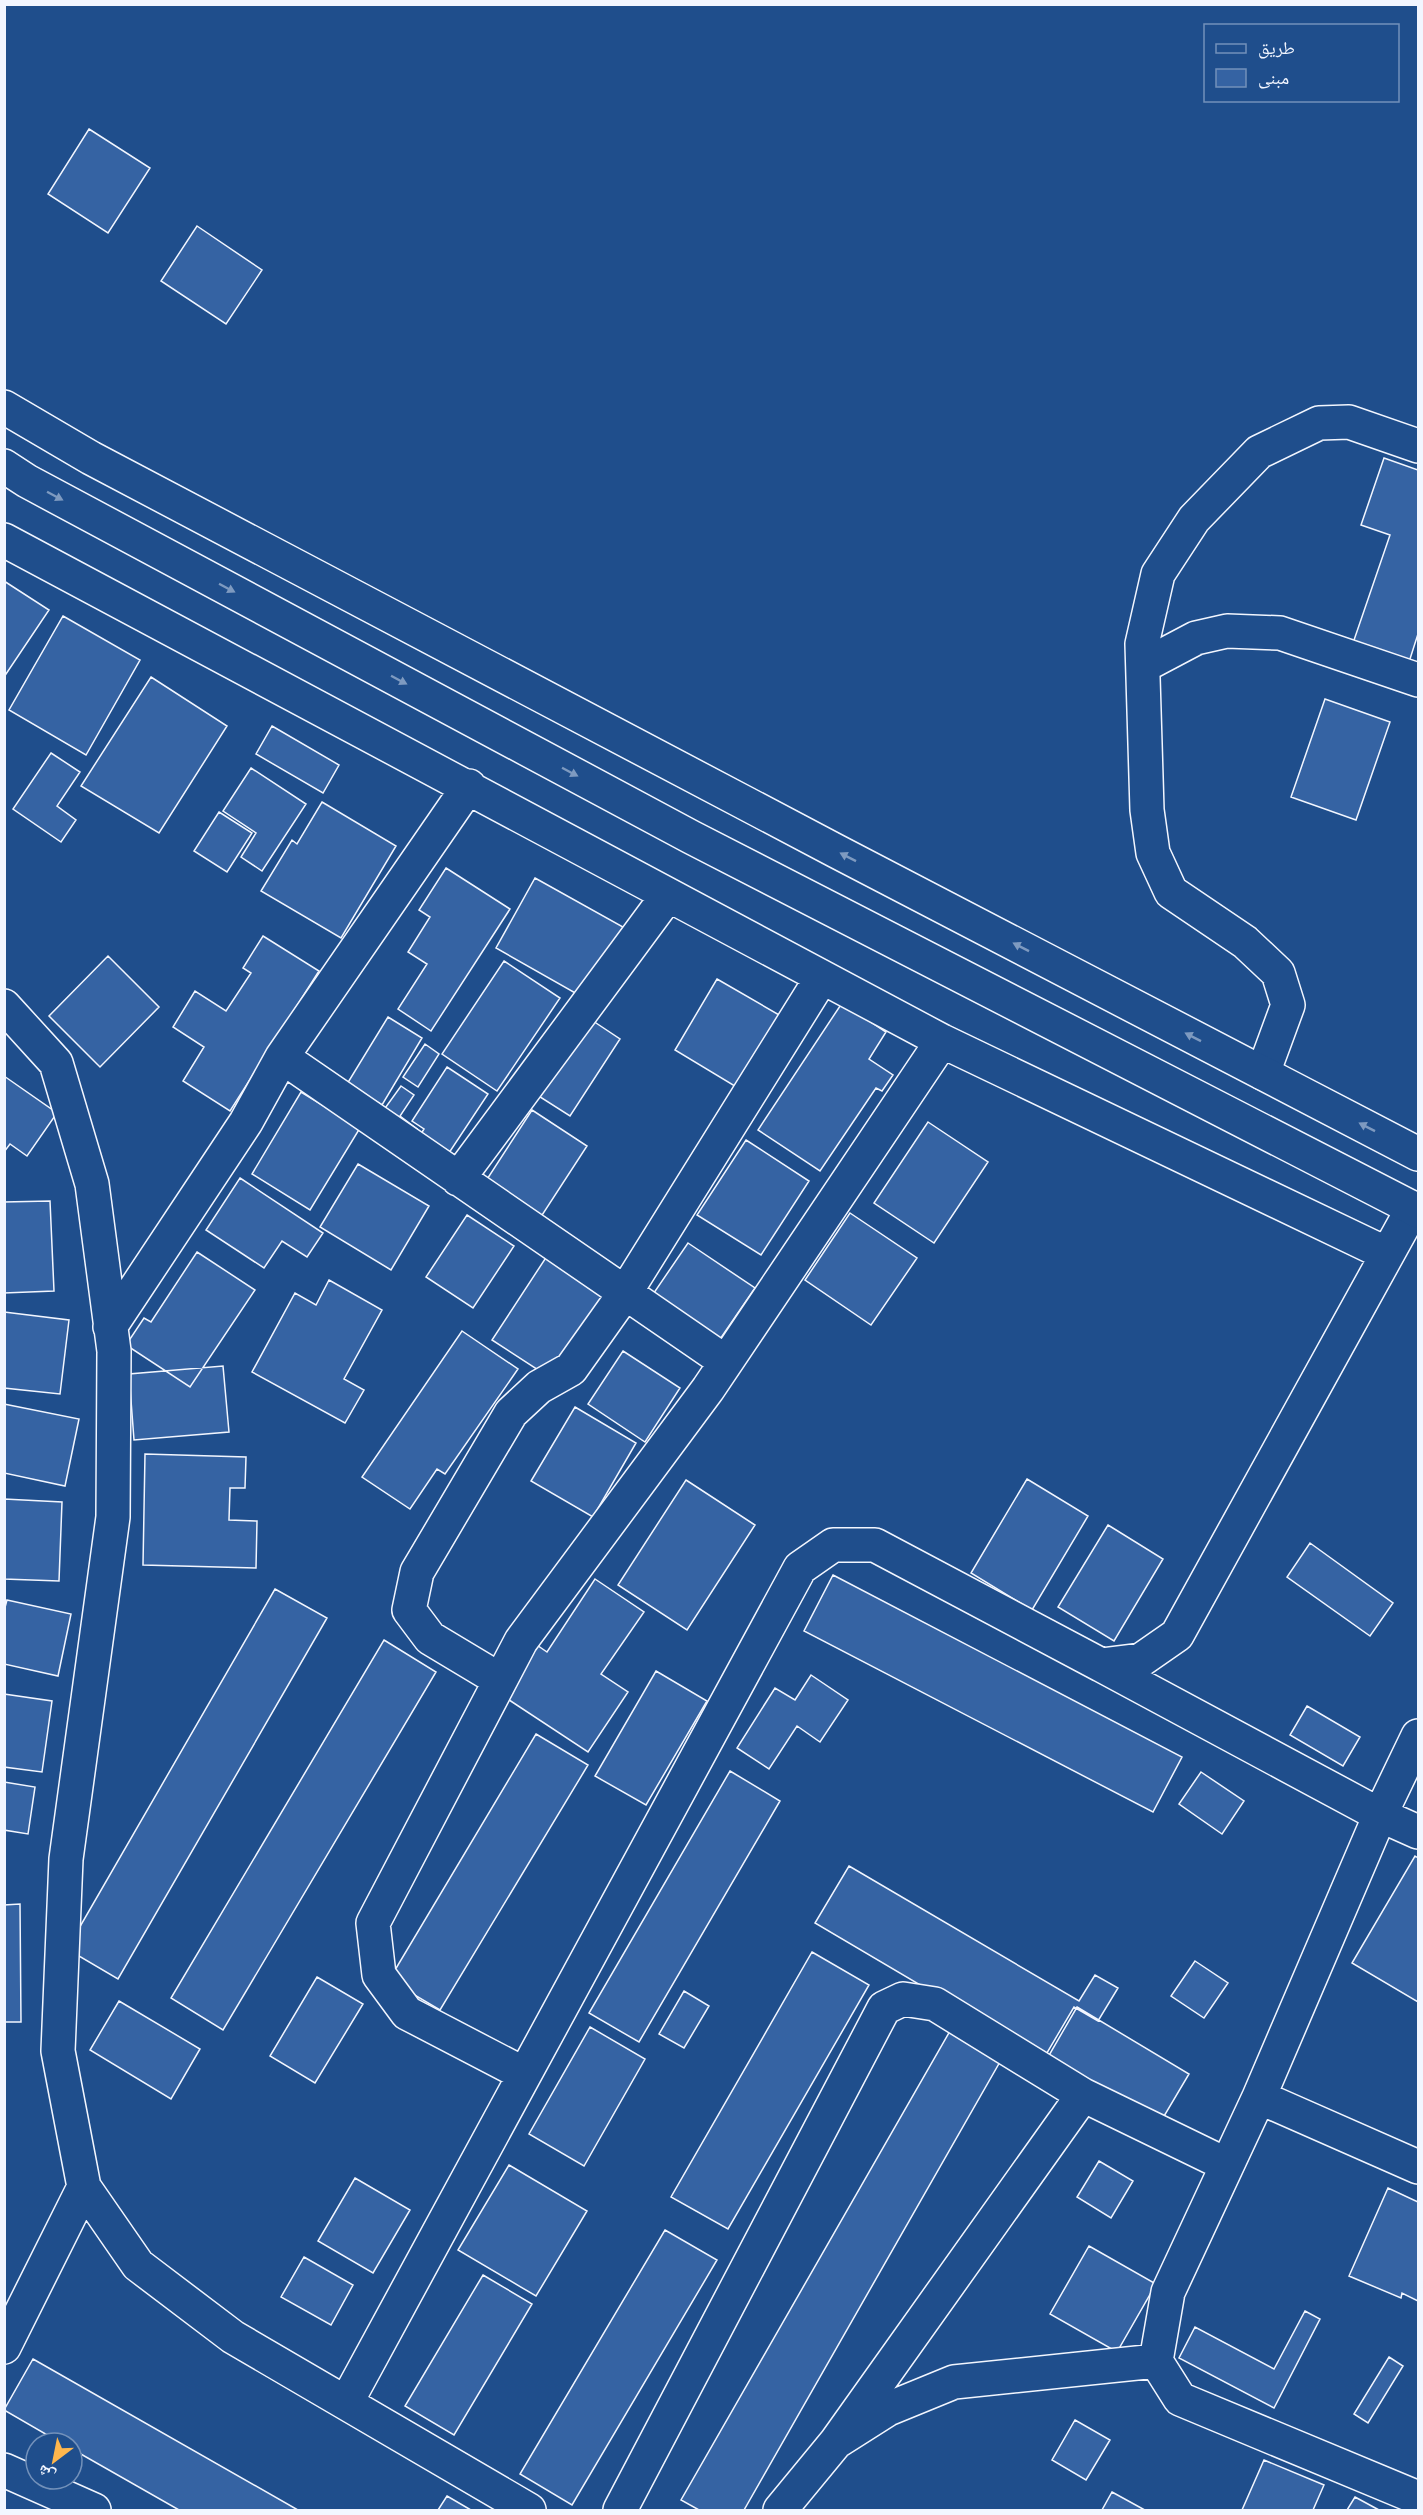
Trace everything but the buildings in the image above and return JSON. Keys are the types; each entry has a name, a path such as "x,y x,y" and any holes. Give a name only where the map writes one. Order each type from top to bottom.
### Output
{"street":[{"path":"4,407 91,458 1419,1154"},
{"path":"1263,1073 1287,1005 1278,973 1245,942 1171,891 1153,853 1147,810 1142,644 1158,574 1194,519 1258,452 1319,423 1349,422 1419,446"},
{"path":"4,466 38,487 700,842 1416,1209 1387,1254 1177,1635 1141,1660 1101,1665"},
{"path":"4,540 469,786 942,1041 1387,1254"},
{"path":"1143,666 1196,638 1227,632 1280,633 1419,680"},
{"path":"110,1327 246,1122 282,1058 469,786"},
{"path":"458,1179 668,895"},
{"path":"500,1680 430,1638 409,1610 417,1572 511,1413 539,1387 572,1369 625,1293 822,977"},
{"path":"4,1006 56,1063 92,1184 114,1351 113,1517 66,1858 58,2051 84,2187 138,2265 233,2337 529,2511"},
{"path":"524,2074 408,2013 379,1975 373,1923 521,1641 726,1362 942,1041"},
{"path":"282,1058 726,1362"},
{"path":"346,2403 800,1568 833,1545 875,1545 1380,1815 1419,1832"},
{"path":"1419,1736 1380,1815 1259,2097 1168,2292 1156,2361 1180,2399 1419,2498"},
{"path":"620,2511 884,2008 903,1999 935,2004 1083,2094 1227,2165"},
{"path":"780,2511 836,2442 1083,2094"},
{"path":"1259,2097 1419,2167"},
{"path":"4,2347 84,2187"},
{"path":"836,2442 888,2409 954,2382 1156,2361"},
{"path":"4,2469 94,2511"}]}
